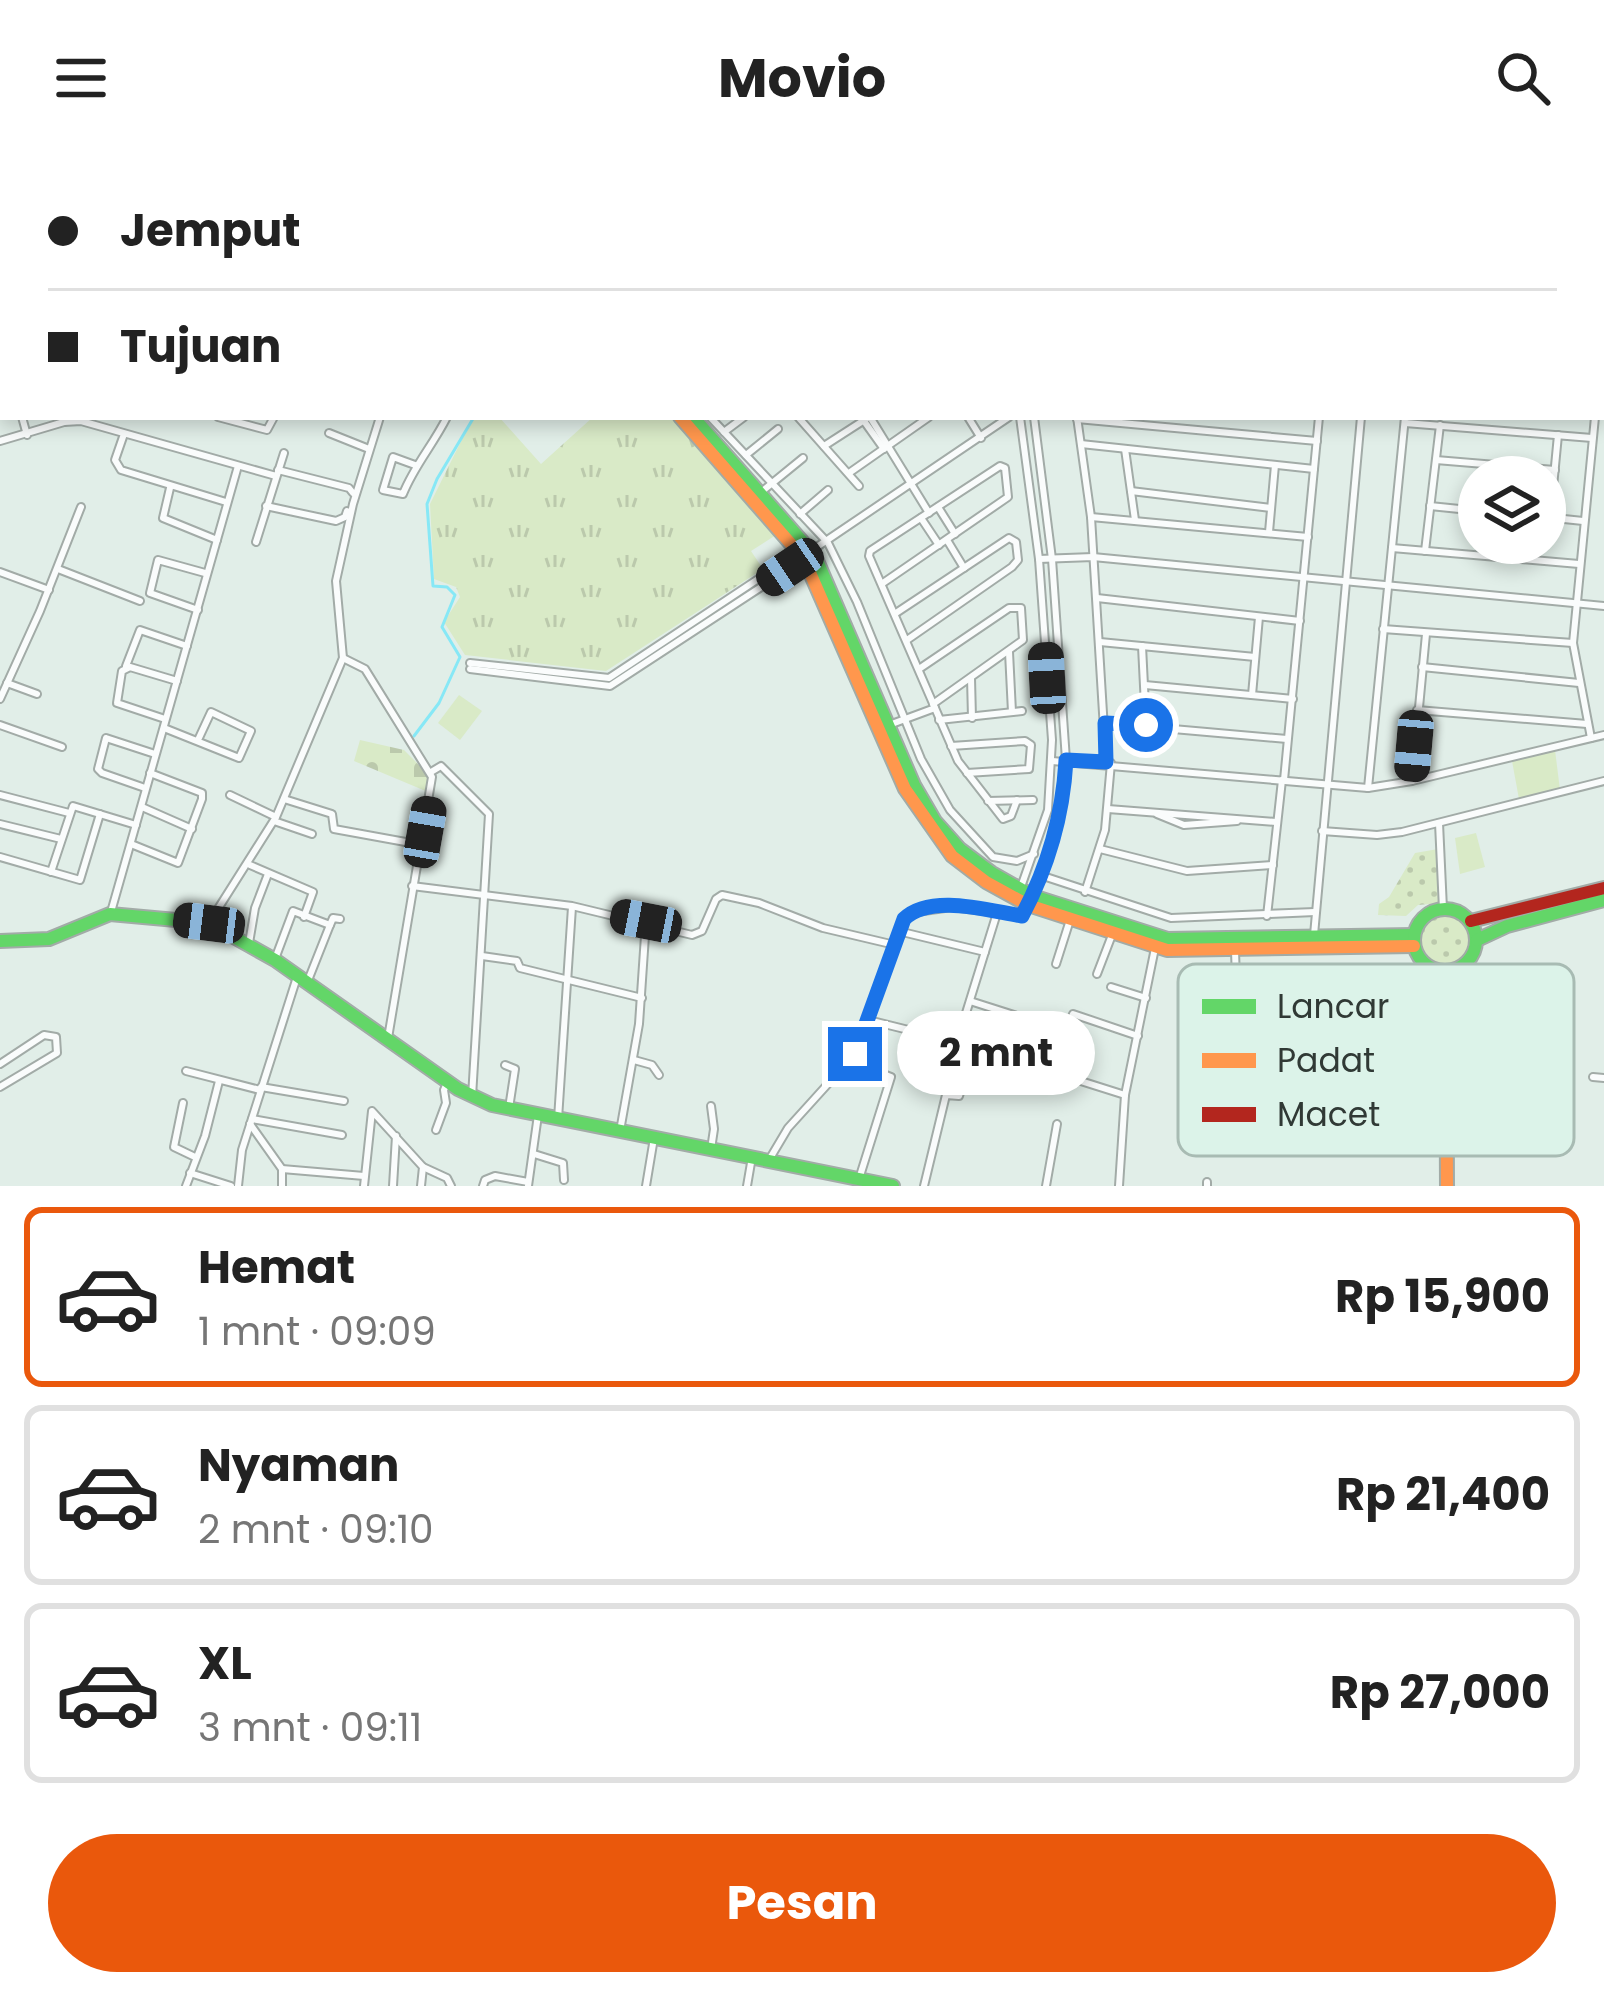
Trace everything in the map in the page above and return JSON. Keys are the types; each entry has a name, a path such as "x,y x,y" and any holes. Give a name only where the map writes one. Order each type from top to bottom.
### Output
{"main road":[{"path":"683,420 805,554"},
{"path":"707,420 805,554 869,692 905,789 952,856 986,883 1168,939 1414,940"},
{"path":"869,692 890,725 914,785 935,821 960,849 1024,897 1070,920 1155,948 1235,950 1414,940"},
{"path":"1471,921 1604,888"},
{"path":"1477,940 1507,926 1604,901"},
{"path":"1427,964 1422,962 1414,940 1421,920 1443,909 1458,911 1471,921 1477,940 1471,958 1459,964"},
{"path":"0,940 49,939 110,914 209,923 275,960 472,1096 509,1109 893,1186"},
{"path":"1447,1156 1447,1186"}],"street":[{"path":"23,420 27,435"},
{"path":"0,441 63,420"},
{"path":"84,420 238,466 353,492 342,520 266,506"},
{"path":"229,420 267,430 272,420"},
{"path":"209,923 275,819 343,658 336,581 379,420"},
{"path":"415,465 393,457 383,490 403,494 415,465 445,420"},
{"path":"707,420 825,540 840,563 937,789 973,836 1000,860 1017,861 1034,854"},
{"path":"724,432 740,420"},
{"path":"801,420 859,486"},
{"path":"824,446 863,420"},
{"path":"867,420 910,484 925,516 964,568"},
{"path":"849,473 925,420"},
{"path":"970,420 981,438"},
{"path":"470,666 610,678 1003,420"},
{"path":"769,1160 788,1127 850,1061 904,919 916,910 952,907 1022,916 1048,810 1052,760 1039,559 1020,420"},
{"path":"1024,897 1042,875 1060,817 1066,760 1052,559 1034,420"},
{"path":"1077,420 1091,517 1109,763 1108,809 1085,892"},
{"path":"1098,420 1317,441"},
{"path":"1268,916 1319,420"},
{"path":"1313,938 1361,420"},
{"path":"1368,788 1405,420 1592,438"},
{"path":"1591,738 1573,643 1595,420"},
{"path":"1425,551 1440,424"},
{"path":"746,455 778,429"},
{"path":"329,433 369,449"},
{"path":"124,434 116,466 170,488 226,502"},
{"path":"1556,456 1558,435"},
{"path":"1081,444 1314,469"},
{"path":"1125,449 1135,520"},
{"path":"256,542 284,453"},
{"path":"760,493 803,458"},
{"path":"1436,460 1458,462"},
{"path":"1269,532 1274,465"},
{"path":"110,914 238,466"},
{"path":"883,583 1008,497 1005,468 1000,466 870,551 883,583 908,640 939,720 951,746 1004,820 1011,816 1017,800"},
{"path":"170,488 163,512 167,522 217,540"},
{"path":"800,514 827,490"},
{"path":"1131,491 1270,508"},
{"path":"1430,506 1458,509"},
{"path":"0,699 81,507"},
{"path":"938,507 956,534"},
{"path":"1091,517 1308,536"},
{"path":"1566,520 1583,521"},
{"path":"896,613 1009,538 1016,542 1017,563 908,640"},
{"path":"1392,548 1579,564"},
{"path":"1039,559 1093,557 1604,606"},
{"path":"197,610 150,593 155,562 163,560 207,574"},
{"path":"58,569 140,601"},
{"path":"0,572 49,590"},
{"path":"1096,598 1300,621"},
{"path":"890,725 934,706 1009,652 1024,637 1021,608 1009,608 919,669"},
{"path":"1252,695 1259,617"},
{"path":"1383,629 1573,643"},
{"path":"188,646 140,630 117,703 164,723 198,740 239,758 251,731 211,712 198,740"},
{"path":"1412,782 1426,634"},
{"path":"1100,643 1255,657"},
{"path":"1142,646 1146,725"},
{"path":"1009,652 1012,712"},
{"path":"343,658 365,669 431,772 388,1038"},
{"path":"125,667 177,681"},
{"path":"1422,668 1579,683"},
{"path":"971,677 972,718"},
{"path":"7,683 37,694"},
{"path":"1144,685 1293,699"},
{"path":"1417,710 1588,724"},
{"path":"939,720 1022,711"},
{"path":"1105,723 1288,740"},
{"path":"0,725 62,747"},
{"path":"1052,760 1368,788 1412,782 1604,735"},
{"path":"146,788 102,773 98,758 106,738 154,754"},
{"path":"951,746 1025,741 1031,745 1029,769 967,773"},
{"path":"431,772 441,766 487,808 490,821 472,1096"},
{"path":"131,844 178,863 202,793 150,772"},
{"path":"1322,831 1377,835 1604,782"},
{"path":"0,795 69,813"},
{"path":"230,795 312,835"},
{"path":"284,799 332,814 334,829 422,845"},
{"path":"988,801 1033,800"},
{"path":"51,872 69,813 78,806 136,825"},
{"path":"142,807 192,829"},
{"path":"1108,809 1276,822"},
{"path":"0,857 75,881 83,878 100,814"},
{"path":"1439,823 1443,909"},
{"path":"0,824 62,840"},
{"path":"1100,849 1187,871 1273,865"},
{"path":"250,865 313,892 304,916"},
{"path":"249,943 254,908 268,874"},
{"path":"1042,875 1171,918 1315,912"},
{"path":"412,886 572,906 698,934 722,896 895,945"},
{"path":"558,1119 572,906"},
{"path":"275,960 291,913 330,925"},
{"path":"957,1042 997,913"},
{"path":"190,1173 235,1186 261,1088 302,980 333,918 340,920"},
{"path":"1056,964 1070,920"},
{"path":"620,1131 642,998 646,921"},
{"path":"898,931 985,952"},
{"path":"1097,974 1112,934"},
{"path":"1119,1186 1125,1094 1155,948"},
{"path":"1235,950 1235,964"},
{"path":"482,956 517,961 520,968 642,998"},
{"path":"1111,987 1146,998"},
{"path":"970,1000 1067,1032"},
{"path":"1054,1071 1075,1014 1138,1036"},
{"path":"868,1020 1125,1094"},
{"path":"0,1064 44,1035 56,1037 57,1053 0,1087"},
{"path":"923,1186 946,1095 959,1096 974,1048"},
{"path":"634,1060 652,1065 659,1075"},
{"path":"850,1061 891,1077 866,1182"},
{"path":"505,1065 515,1069 509,1109"},
{"path":"186,1072 344,1102"},
{"path":"1593,1077 1604,1078"},
{"path":"186,1186 206,1136 219,1081"},
{"path":"436,1130 448,1082"},
{"path":"182,1103 174,1147 196,1158"},
{"path":"711,1106 711,1149"},
{"path":"364,1186 370,1112 374,1112 423,1166 447,1178 451,1186"},
{"path":"484,1186 485,1180 495,1176 528,1184 538,1115"},
{"path":"251,1121 342,1135"},
{"path":"251,1121 282,1169 282,1186"},
{"path":"1046,1186 1057,1124"},
{"path":"393,1186 396,1136"},
{"path":"646,1186 654,1138"},
{"path":"534,1154 563,1163 564,1180"},
{"path":"747,1186 752,1157"},
{"path":"421,1186 423,1166"},
{"path":"282,1169 364,1176"},
{"path":"336,1186 337,1174"}],"green space":[{"path":"472,420 502,420 541,464 590,420 676,420 776,535 751,551 763,569 606,671 465,655 444,622 460,597 456,587 434,579 430,504"},
{"path":"459,695 482,711 460,740 438,723"},
{"path":"360,740 404,750 430,776 428,792 354,761"},
{"path":"1555,750 1560,790 1519,799 1512,761"},
{"path":"1476,833 1485,867 1460,874 1455,838"},
{"path":"1438,849 1441,903 1418,905 1406,916 1378,915 1379,904 1389,897 1415,853"},
{"path":"1436,916 1456,916 1470,930 1470,950 1456,964 1436,964 1422,950 1422,930"}],"waterway":[{"path":"414,736 439,703 460,657 442,627 455,595 447,587 433,586 427,504 472,420"}],"traffic: fast":[{"path":"696,420 815,556 914,785 935,821 960,849 992,873 1033,896 1168,939 1414,935"},
{"path":"1477,940 1507,926 1604,900"},
{"path":"1426,964 1414,940 1416,928 1433,911 1457,911 1474,928 1476,940"},
{"path":"0,941 49,939 110,914 209,923 275,960 458,1089 492,1105 893,1186"},
{"path":"1464,964 1476,940"}],"traffic: slow":[{"path":"683,420 804,559 905,789 952,856 986,882 1028,905 1167,950 1414,946"},
{"path":"1447,1156 1447,1186"}],"traffic: jam":[{"path":"1471,921 1604,888"}],"route":[{"path":"855,1054 898,931 909,913 952,907 1022,916 1042,875 1060,817 1066,760 1106,762 1105,723 1146,725"}]}
